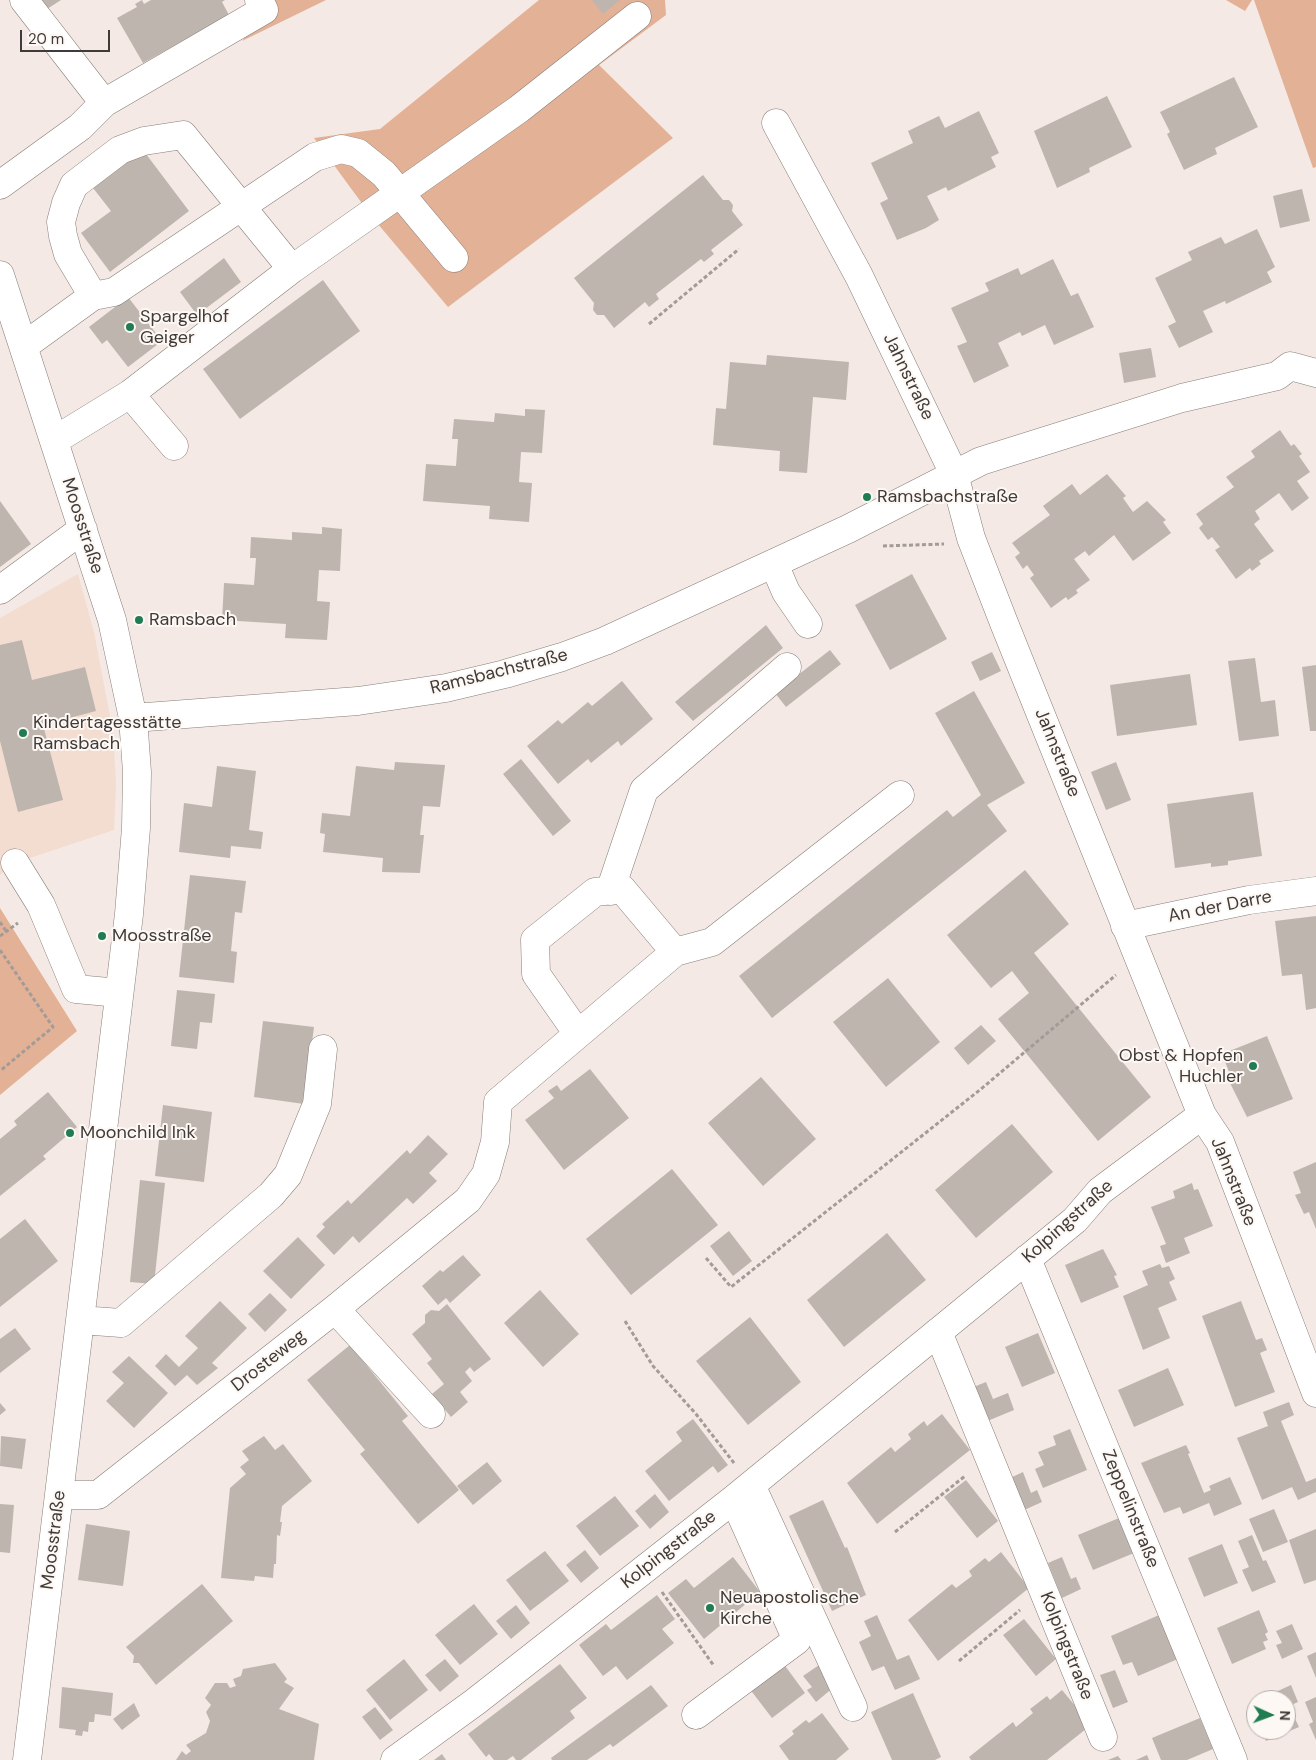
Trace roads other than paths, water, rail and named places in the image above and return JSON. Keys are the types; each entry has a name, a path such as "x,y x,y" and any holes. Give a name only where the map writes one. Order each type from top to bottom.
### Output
{"street":[{"path":"24,0 104,103"},
{"path":"0,184 80,127 104,103 264,10 259,0"},
{"path":"55,440 130,394 292,269 519,109 637,16"},
{"name":"Jahnstraße","path":"776,123 859,276 954,474 971,538 1137,957 1202,1115 1220,1142 1316,1392"},
{"path":"93,296 68,254 61,222 66,203 74,185 120,150 144,141 183,135 292,269"},
{"path":"24,346 93,296 114,292 315,157 341,149 358,153 384,174 454,258"},
{"name":"Moosstraße","path":"0,275 112,620 133,718 137,772 136,828 119,993 27,1760"},
{"name":"Ramsbachstraße","path":"133,718 358,700 446,688 562,657 604,641 774,564 981,461 1182,398 1277,376 1290,366 1316,373"},
{"path":"130,394 174,446"},
{"path":"0,590 83,529"},
{"path":"774,564 786,592 808,624"},
{"path":"610,891 644,790 787,667"},
{"path":"578,1034 536,974 535,940 595,892 622,889 675,952 712,942 900,795"},
{"path":"15,863 40,905 76,989 119,993"},
{"name":"An der Darre","path":"1125,926 1249,900 1316,891"},
{"name":"Drosteweg","path":"60,1495 98,1496 335,1309 468,1200 486,1174 495,1142 498,1102 675,952"},
{"path":"80,1320 121,1323 271,1195 288,1175 317,1104 323,1049"},
{"name":"Kolpingstraße","path":"395,1760 475,1702 742,1492 1075,1220 1100,1191 1202,1115"},
{"name":"Zeppelinstraße","path":"1027,1259 1233,1760"},
{"path":"335,1309 431,1414"},
{"name":"Kolpingstraße","path":"938,1332 1103,1737"},
{"path":"696,1715 797,1640 742,1492"},
{"path":"742,1492 853,1707"}],"place":[{"name":"Spargelhof Geiger","path":"130,327"},
{"name":"Ramsbachstraße","path":"867,497"},
{"name":"Ramsbach","path":"139,620"},
{"name":"Kindertagesstätte Ramsbach","path":"23,733"},
{"name":"Moosstraße","path":"102,936"},
{"name":"Obst & Hopfen Huchler","path":"1253,1066"},
{"name":"Moonchild Ink","path":"70,1133"},
{"name":"Neuapostolische Kirche","path":"710,1608"}]}
